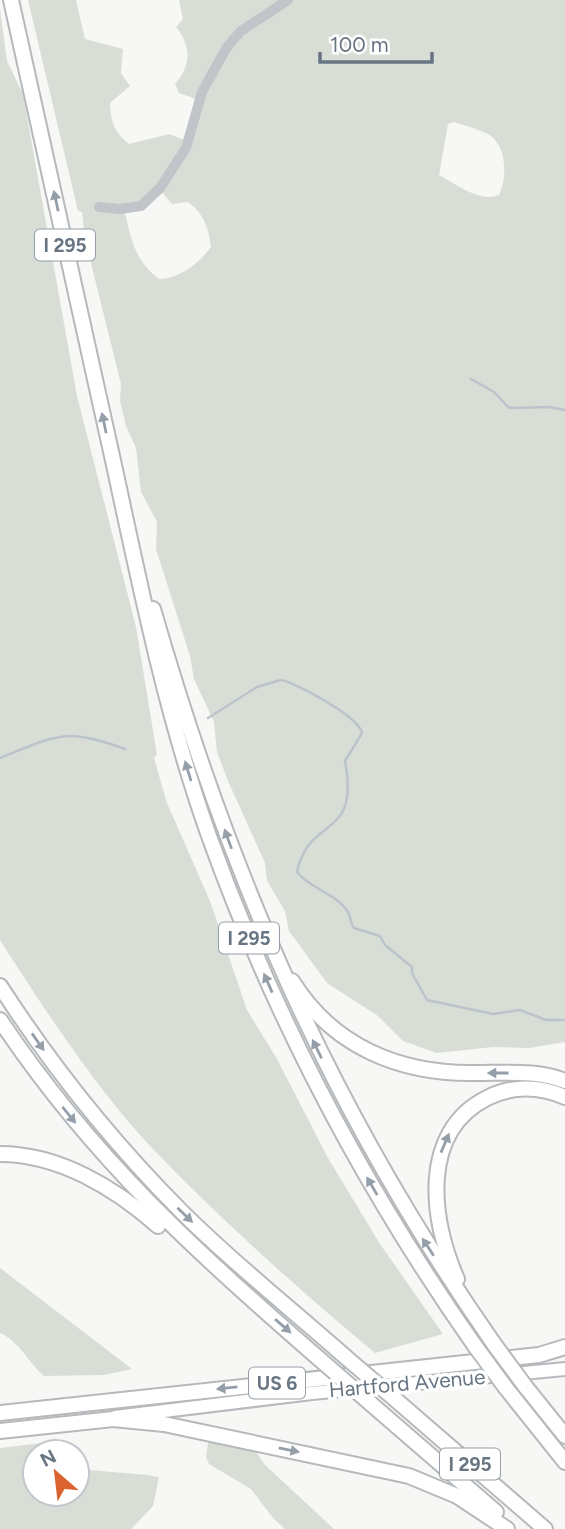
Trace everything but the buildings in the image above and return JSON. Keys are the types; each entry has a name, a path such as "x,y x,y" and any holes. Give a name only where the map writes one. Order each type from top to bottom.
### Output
{"highway":[{"name":"I 295","path":"11,0 141,598 172,718 205,822 243,925 293,1038 356,1160 406,1243 475,1346 565,1462"},
{"path":"119,489 173,675 246,888 300,1014 362,1137 418,1232 494,1344 565,1436"},
{"path":"246,888 298,990 324,1021 356,1045 391,1062 427,1071 530,1073 565,1081"},
{"name":"I 295","path":"0,986 58,1071 127,1155 205,1234 545,1529"},
{"path":"0,1020 59,1104 111,1165 187,1242 513,1529"},
{"path":"494,1344 458,1281 443,1242 436,1204 440,1155 449,1135 462,1117 492,1095 530,1088 565,1097"},
{"path":"0,1154 45,1160 98,1183 132,1205 257,1304"},
{"name":"Hartford Avenue","path":"5,1412 539,1355 565,1349"},
{"path":"101,1420 142,1420 396,1472 457,1496 508,1529"},
{"name":"Hartford Avenue","path":"0,1431 101,1420"}],"main road":[{"name":"Hartford Avenue","path":"101,1420 138,1412 565,1369"}],"street":[{"path":"99,207 120,209 141,206 160,188 186,148 202,92 227,47 241,31 288,0"}],"shaded area":[{"path":"28,0 76,0 85,39 123,49 121,73 130,86 110,103 114,126 129,144 170,134 188,142 199,100 179,93 175,84 181,77 188,55 185,41 176,27 183,19 179,0 565,0 565,1042 529,1048 493,1047 437,1053 403,1041 378,1016 327,983 289,931 285,911 267,881 265,863 217,752 214,722 194,679 190,656 156,549 157,522 141,492 136,448 126,426 120,401 121,384 85,239 82,212 78,211","holes":["454,122 484,132 491,136 500,148 504,164 499,195 476,195 439,175 448,124","160,190 172,204 188,202 198,212 207,227 211,247 188,269 175,276 159,279 139,256 124,209 143,204"]},
{"path":"0,9 7,61 23,94 77,396 136,627 157,755 154,758 167,803 210,901 247,1010 277,1059 328,1158 380,1244 443,1334 375,1353 288,1279 205,1201 130,1124 71,1047 0,940"},
{"path":"0,1268 132,1369 104,1375 44,1376 13,1341 0,1333"},
{"path":"209,1436 251,1444 264,1464 334,1529 285,1529 251,1489 209,1464 206,1457"},
{"path":"21,1445 21,1508 91,1508 91,1470 159,1477 153,1506 131,1529 0,1529 0,1448"}],"waterway":[{"path":"471,379 494,392 509,408 548,407 565,410"},
{"path":"208,718 257,687 281,680 313,694 350,718 362,733 345,761 348,787 346,804 332,825 312,841 303,854 297,872 343,906 354,928 380,936 385,945 412,967 412,973 427,1000 493,1014 520,1010 546,1020 565,1020"},
{"path":"0,758 49,739 74,736 125,749"}]}
